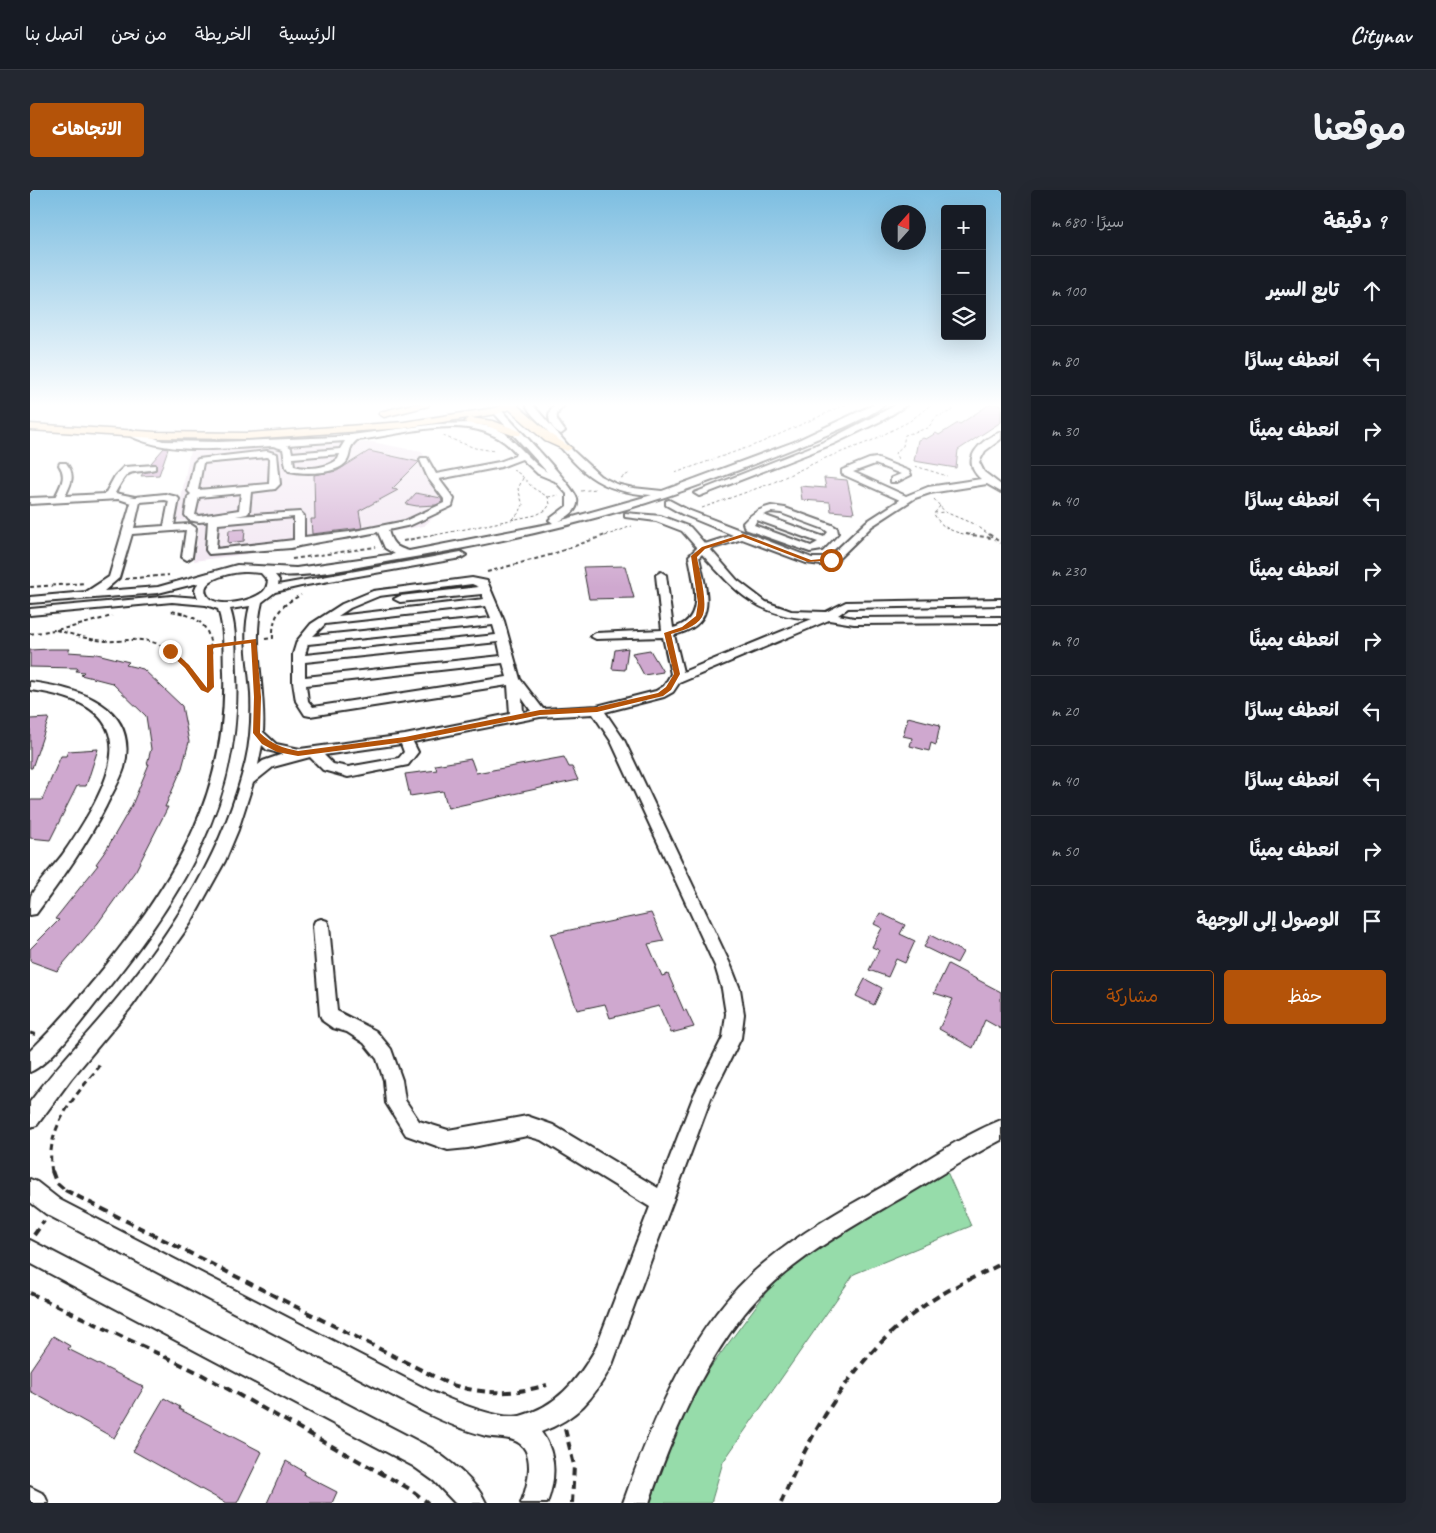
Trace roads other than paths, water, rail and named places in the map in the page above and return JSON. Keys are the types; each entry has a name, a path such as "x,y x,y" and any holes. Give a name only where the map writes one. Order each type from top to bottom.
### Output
{"street":[{"path":"59,499 70,476 63,465"},
{"path":"196,494 193,492 199,465"},
{"path":"196,494 246,490 274,485 274,465"},
{"path":"291,465 292,468 300,470 330,468 335,465"},
{"path":"213,519 211,551 291,545 300,541 350,535 412,521 449,504 449,499 433,478 427,465"},
{"path":"433,478 449,472 489,465"},
{"path":"532,465 544,476 560,479"},
{"path":"536,528 565,514 571,509 573,503 571,493 547,465"},
{"path":"584,465 596,478 607,485 632,491 674,491"},
{"path":"30,600 133,592 177,586 234,568 246,567 266,572 300,571 409,554 536,528 611,510 674,491 740,465"},
{"path":"30,612 172,599 216,604 246,604 257,601 271,590 301,583 480,551 569,531 670,503 770,465"},
{"path":"860,465 845,472 906,499"},
{"path":"862,465 928,490"},
{"path":"875,486 889,476 906,475 906,473 887,465"},
{"path":"975,465 988,481 1001,489"},
{"path":"108,496 125,470 152,467"},
{"path":"670,503 685,512 743,535 760,537 814,549 826,541 833,533 831,528 782,510 766,510 756,516 748,525 760,537 789,553 810,561 831,560 869,524 906,499 928,490 988,481"},
{"path":"244,512 246,490"},
{"path":"187,557 191,528 188,522 193,497 196,494"},
{"path":"30,501 108,496 124,496 135,500 165,497 174,499 169,528"},
{"path":"84,498 112,500 126,504 130,510 129,528"},
{"path":"88,596 114,578 136,505 135,500"},
{"path":"213,519 244,512 258,516"},
{"path":"129,528 169,528 195,519 234,519 297,514 299,516 300,541"},
{"path":"628,514 658,518 686,529 733,582 762,604 790,614 828,616 854,621 1001,620"},
{"path":"379,528 389,547 409,554"},
{"path":"374,560 379,542 379,528"},
{"path":"596,636 668,633 684,629 699,616 702,603 694,556 704,548 743,535"},
{"path":"789,553 798,546"},
{"path":"238,550 246,567"},
{"path":"234,568 238,550"},
{"path":"266,572 274,580 271,590"},
{"path":"30,1063 95,992 147,922 186,860 208,814 222,772 230,734 232,700 229,625 216,604 201,592 206,580 213,575"},
{"path":"248,780 268,764 298,754 405,739 540,713 597,710 660,694 669,689 677,674 668,633 661,575"},
{"path":"114,578 122,586 133,592"},
{"path":"514,680 310,712 302,701 299,682 299,659 303,641 315,626 346,606 376,593 434,584 472,581 483,583 498,621 514,680 518,717"},
{"path":"30,1118 163,952 194,905 235,821 248,780 256,733 257,697 253,616 257,601"},
{"path":"322,622 489,602"},
{"path":"674,680 828,616 846,605 1001,602"},
{"path":"303,641 498,621"},
{"path":"299,659 502,638"},
{"path":"299,682 507,659"},
{"path":"514,680 540,713"},
{"path":"30,686 52,688 74,694 92,702 106,713 116,728 120,744 118,763 92,822 64,865 30,909"},
{"path":"518,1429 556,1414 584,1389 604,1357 704,1095 732,1038 735,1014 731,989 723,966 617,740 597,710"},
{"path":"256,733 272,746 298,754"},
{"path":"313,752 328,767 348,772 407,760 411,752 405,739"},
{"path":"321,926 329,1015 370,1037 386,1055 394,1080 396,1103 413,1128 448,1140 468,1138 526,1126 546,1132 663,1203"},
{"path":"636,1503 673,1406 704,1351 738,1304 775,1267 816,1237 1001,1130"},
{"path":"30,1189 59,1198 420,1398 467,1418 492,1425 518,1429 528,1436 536,1447 541,1460 543,1475 541,1489 534,1503"},
{"path":"30,1251 422,1457 442,1472 473,1503"},
{"path":"30,1500 35,1503"}]}
